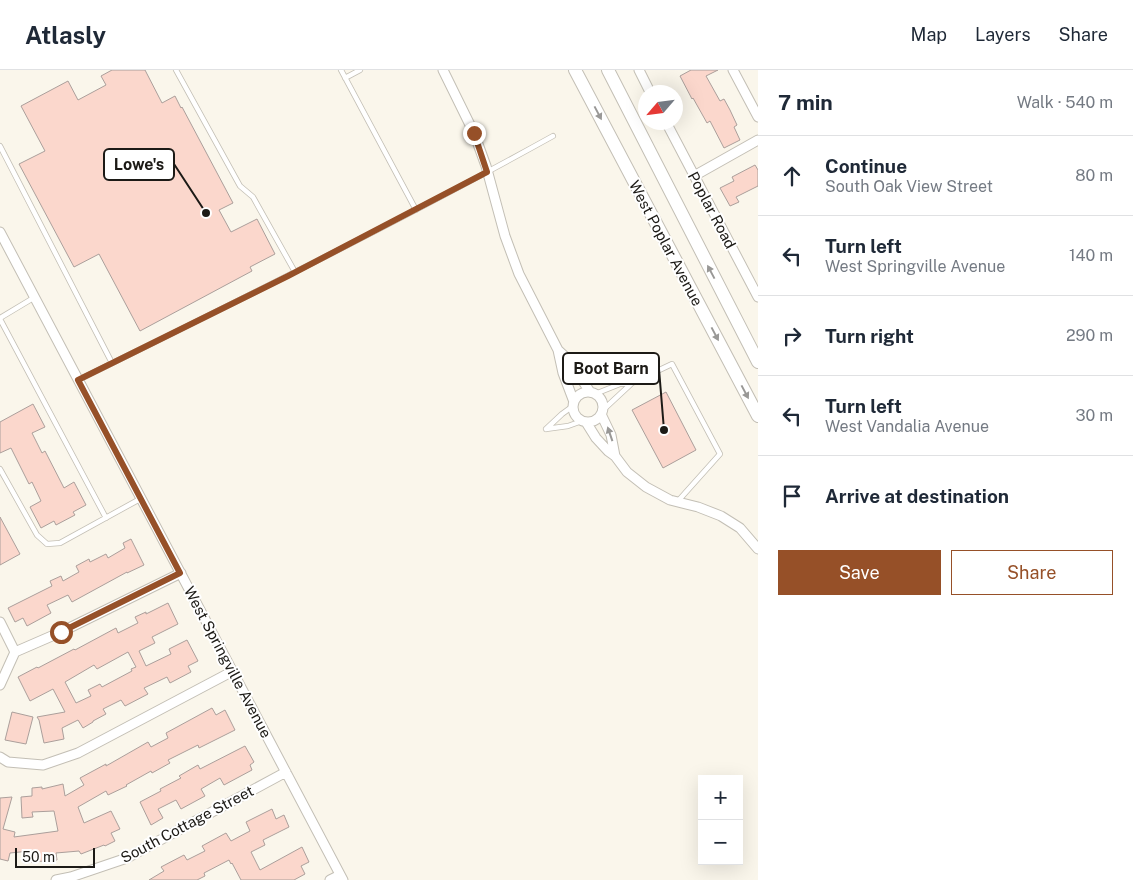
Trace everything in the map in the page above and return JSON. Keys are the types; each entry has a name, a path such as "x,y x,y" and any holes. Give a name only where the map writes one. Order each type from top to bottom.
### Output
{"main road":[{"name":"West Poplar Avenue","path":"575,70 758,416"},
{"name":"West Poplar Avenue","path":"608,70 758,362"}],"street":[{"path":"443,70 474,133 505,236 519,274 558,350 576,416 584,422 596,438 615,456 627,472 646,487 670,500 698,507 721,516 740,528 758,549"},
{"path":"639,70 646,85"},
{"path":"732,70 758,117"},
{"name":"Poplar Road","path":"670,130 758,295"},
{"path":"694,176 758,140"},
{"name":"West Springville Avenue","path":"0,232 342,877"},
{"path":"558,350 570,361 592,393 602,400 602,412 611,435 615,456"},
{"path":"574,404 581,394 592,393"},
{"path":"584,422 595,421 602,412"},
{"path":"0,685 15,652 61,632 180,573"},
{"path":"0,622 15,652"},
{"path":"0,757 8,762 43,765 78,753 232,671"},
{"name":"South Cottage Street","path":"56,880 71,877 126,858 286,772"},
{"path":"330,880 342,877"}],"lane":[{"path":"176,70 240,186 253,197 295,272"},
{"path":"341,70 416,210"},
{"path":"345,78 360,70"},
{"path":"78,380 416,210 553,136"},
{"path":"0,146 112,363"},
{"path":"34,297 0,318 106,518"},
{"path":"602,412 632,383 672,364 720,454 677,502"},
{"path":"592,393 620,384 632,383"},
{"path":"574,404 546,429 584,422"},
{"path":"0,469 36,535 47,544 60,542 141,498"}],"building":[{"path":"112,70 145,70 162,103 175,96 233,203 219,210 231,232 257,219 275,254 250,267 252,271 140,331 99,254 74,267 19,164 45,151 21,106 68,81 78,100 106,85 101,76"},
{"path":"691,70 718,70 706,76 720,101 724,99 730,110 737,125 734,127 740,140 724,148 710,121 707,123 680,76"},
{"path":"755,165 758,170 758,186 736,197 739,202 730,206 720,188 734,181 732,177"},
{"path":"666,392 696,450 663,468 632,410"},
{"path":"33,404 45,427 32,433 42,453 45,451 64,488 74,482 86,505 73,512 75,515 56,525 54,521 41,528 30,507 41,501 32,482 29,484 11,448 0,453 0,422"},
{"path":"0,517 20,554 0,565"},
{"path":"131,539 144,565 127,572 72,602 68,595 47,605 51,613 27,626 23,618 15,622 8,608 52,586 50,581 61,576 63,581 79,572 76,566 89,559 90,562 106,554 108,558 125,548 123,543"},
{"path":"168,603 178,624 152,637 155,643 139,651 146,666 171,654 169,649 187,640 198,661 188,666 191,672 170,683 167,677 144,688 148,694 125,706 121,700 103,709 106,714 83,728 78,720 62,728 64,739 44,743 37,717 65,712 53,689 30,701 18,677 116,628 118,633 138,623 135,617 146,612 146,614","holes":["128,652 136,667 102,687 100,684 88,690 91,696 76,703 65,682 94,665 97,669"]},
{"path":"212,708 216,715 225,710 235,730 199,748 198,745 168,760 170,763 152,773 151,771 127,786 108,795 106,791 78,807 84,823 111,811 120,829 111,833 115,841 81,854 79,851 56,853 57,860 31,862 30,851 10,853 8,861 0,859 0,798 12,797 3,829 15,832 14,837 58,831 54,811 32,812 33,817 22,818 21,797 32,796 32,788 42,787 42,789 63,784 65,796 84,785 80,778 106,764 106,766 148,742 151,747 168,738 166,733"},
{"path":"12,712 33,717 26,744 5,740"},
{"path":"245,746 254,762 250,765 252,770 224,785 220,778 201,789 205,796 181,809 176,800 158,809 163,818 151,825 140,802 161,791 160,789 181,778 179,776 198,765 200,769"},
{"path":"272,809 276,819 284,815 289,827 263,840 265,845 251,852 260,870 302,847 309,862 301,866 305,874 294,880 241,880 229,860 204,873 205,876 197,880 149,880 164,871 161,867 184,855 187,860 205,851 202,846 226,833 231,841 250,831 246,822"}],"place":[{"name":"Lowe's","path":"206,213"},
{"name":"Boot Barn","path":"664,430"}],"route":[{"path":"61,632 180,573 78,380 288,276 487,172 474,133"}]}
